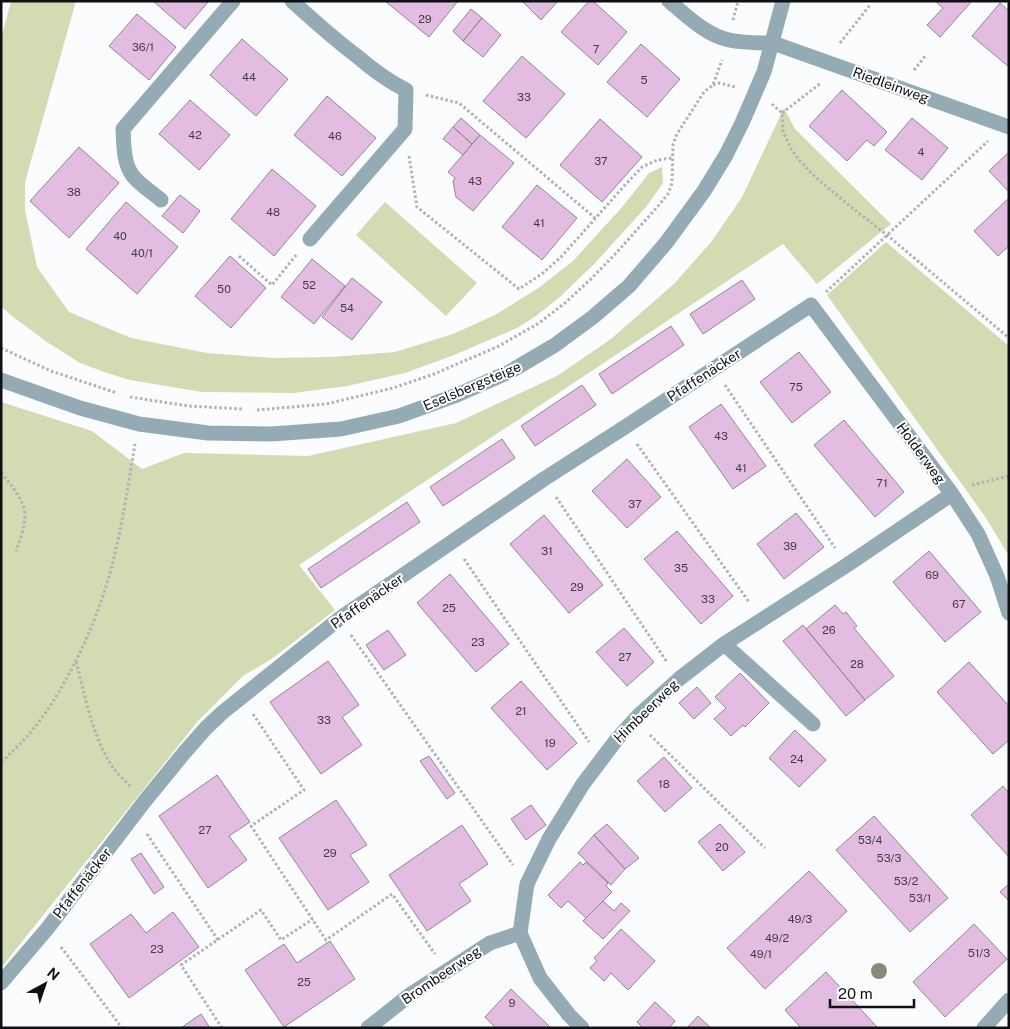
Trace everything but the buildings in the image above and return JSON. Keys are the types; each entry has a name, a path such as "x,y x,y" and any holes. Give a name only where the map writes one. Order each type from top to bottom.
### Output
{"street":[{"path":"160,200 133,176 127,164 124,150 123,129 233,1"},
{"path":"292,1 330,36 393,84 406,90 405,128 310,238"},
{"name":"Riedleinweg","path":"669,1 709,32 728,40 773,43 1007,126"},
{"name":"Eselsbergsteige","path":"6,383 80,408 139,424 217,433 271,434 341,429 399,416 457,395 511,371 555,345 593,317 629,286 666,243 704,191 726,155 764,72 783,1"},
{"name":"Pfaffenäcker","path":"1,983 46,929 184,752 206,728 242,697 339,619 544,479 811,305"},
{"name":"Holderweg","path":"811,305 952,494 978,534 997,576 1009,613"},
{"name":"Himbeerweg","path":"520,933 526,884 549,839 567,808 601,759 635,720 679,679 724,644 952,494"},
{"path":"724,644 813,724"},
{"path":"520,933 540,978 569,1015 582,1028"},
{"name":"Brombeerweg","path":"368,1028 411,994 490,943 520,933"},
{"path":"984,1028 1009,1000"}],"path":[{"path":"713,85 728,40 738,1"},
{"path":"826,61 870,5"},
{"path":"782,113 842,67"},
{"path":"255,410 326,404 393,388 434,374 499,346 539,322 565,303 592,278 668,194 672,183 672,144 704,92 713,85 720,83 755,94 769,101 782,113 784,131 791,149 815,177 1009,338"},
{"path":"406,90 459,103 595,218"},
{"path":"811,305 1007,126"},
{"path":"405,128 417,207 519,290 562,257 595,218 642,168 657,160 672,158"},
{"path":"239,256 272,285 310,238"},
{"path":"1,348 51,370 119,394"},
{"path":"714,369 846,565"},
{"path":"127,396 189,406 246,410"},
{"path":"1,761 31,733 49,707 76,662 101,603 116,550 139,424"},
{"path":"625,427 761,619"},
{"path":"1,473 20,498 25,514 22,534 16,551"},
{"path":"952,494 965,486 1009,476"},
{"path":"544,479 679,679"},
{"path":"452,542 601,759"},
{"path":"339,619 526,884"},
{"path":"76,662 101,746 112,766 144,802"},
{"path":"242,697 304,790 251,826 326,940 392,894 447,970"},
{"path":"635,720 765,848"},
{"path":"134,815 218,940"},
{"path":"222,1028 181,966 261,910 281,940 313,918"},
{"path":"46,929 122,1028"}],"green space":[{"path":"11,1 76,1 25,182 25,210 37,267 69,312 131,338 207,353 272,358 332,357 395,352 453,334 495,315 540,287 573,261 624,205 649,173 662,167 663,183 646,207 594,264 562,295 536,316 517,328 454,355 405,373 347,386 294,393 202,392 130,380 80,363 47,342 1,306 1,39"},
{"path":"784,108 795,129 891,224 817,284 783,244 299,565 335,610 273,658 243,676 198,721 1,968 1,402 92,431 142,469 184,453 308,456 456,423 557,376 611,339 674,284 712,241 742,197"},
{"path":"385,202 477,283 446,316 356,235"},
{"path":"886,242 1009,346 1009,556 986,518 827,295"}]}
